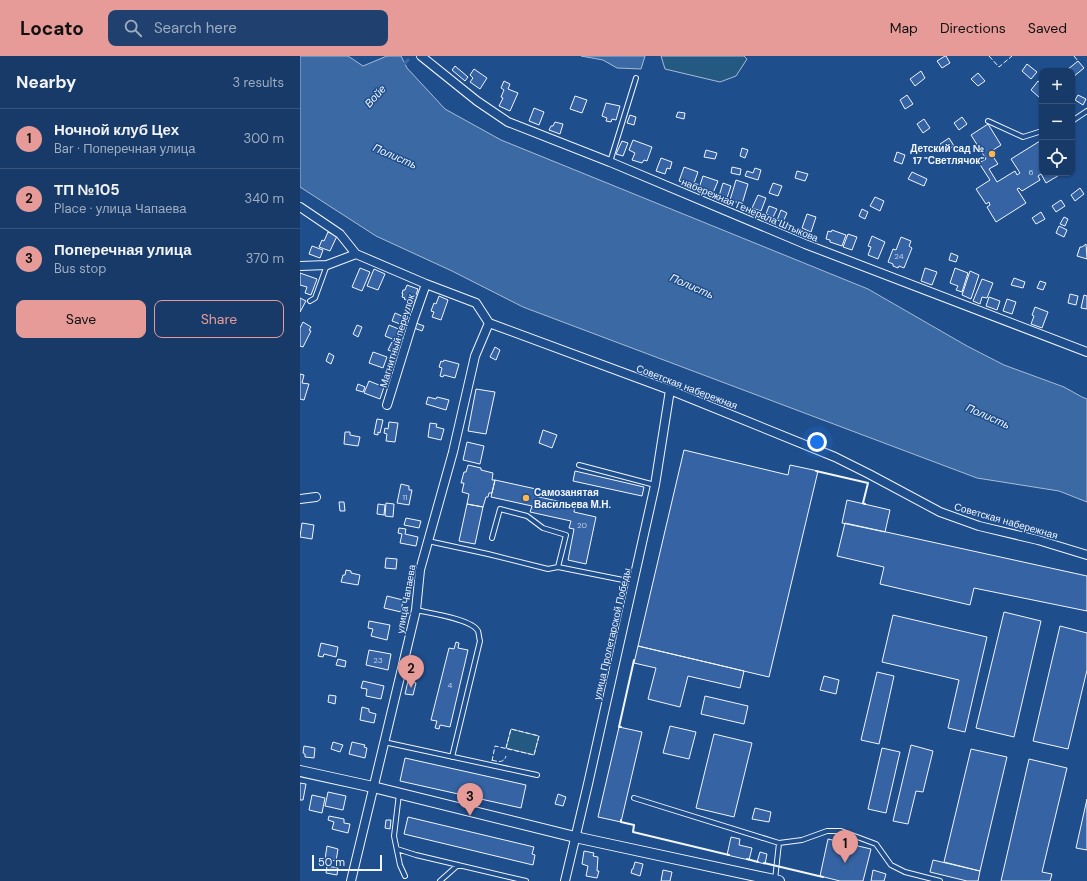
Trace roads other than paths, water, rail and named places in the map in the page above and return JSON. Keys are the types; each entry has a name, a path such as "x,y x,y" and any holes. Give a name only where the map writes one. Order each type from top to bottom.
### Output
{"street":[{"name":"набережная Генерала Штыкова","path":"421,56 476,101 508,122 610,162 805,244 1087,352"},
{"path":"300,207 340,234 356,254 426,284 476,302 489,323"},
{"path":"300,266 327,265 356,254"},
{"name":"Магнитный переулок","path":"388,405 413,321 426,284"},
{"name":"Советская набережная","path":"489,323 670,390 834,457 940,512 980,526 1038,540 1087,555"},
{"name":"улица Чапаева","path":"351,881 416,610 420,570 453,452 476,356 489,323"},
{"name":"улица Пролетарской Победы","path":"565,881 655,485 670,390"},
{"path":"300,499 316,497"},
{"path":"300,771 373,787 576,837 776,881"}],"lane":[{"path":"610,162 636,78"},
{"path":"1075,119 1087,111"},
{"path":"988,121 1023,137 1039,133"},
{"path":"310,301 316,298 327,265"},
{"path":"579,465 655,485"},
{"path":"492,538 500,509 527,516 543,528 566,535 558,567"},
{"path":"428,541 548,569 558,567 634,582"},
{"path":"416,610 457,619 471,624 478,630 480,641 452,757"},
{"path":"384,742 537,775"},
{"path":"400,794 394,836 400,865 405,876"},
{"path":"634,798 779,843 802,840 827,830 841,831 876,844 891,865 905,872 940,881"},
{"path":"776,881 779,843"},
{"path":"397,849 524,881"},
{"path":"440,881 458,865"}],"water":[{"name":"Полисть","path":"300,56 348,56 363,66 387,56 401,56 407,68 445,109 501,140 868,289 967,346 1004,365 1064,387 1087,399 1087,502 1059,491 977,478 523,307 452,271 376,236 300,187"},
{"path":"581,56 645,56 641,69 617,68 603,60"}],"waterway":[{"name":"Войе","path":"402,66 408,60"}],"place":[{"name":"Детский сад № 17 \"Светлячок\"","path":"992,154"},
{"name":"Самозанятая Васильева М.Н.","path":"526,498"},
{"name":"ТП №105","path":"411,688"},
{"name":"Поперечная улица","path":"470,816"},
{"name":"Ночной клуб Цех","path":"845,863"}]}
